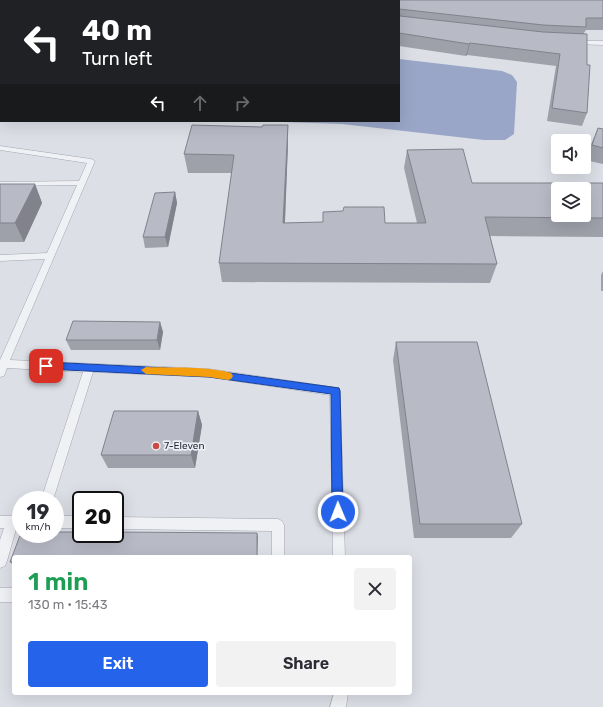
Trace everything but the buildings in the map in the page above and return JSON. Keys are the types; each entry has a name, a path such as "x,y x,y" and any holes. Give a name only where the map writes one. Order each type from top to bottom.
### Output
{"lane":[{"path":"568,41 603,44"},
{"path":"0,148 91,160 1,367 89,368 209,373 335,391 339,555"},
{"path":"0,184 81,183"},
{"path":"0,258 50,256"},
{"path":"50,491 89,368"},
{"path":"0,561 11,522"},
{"path":"124,523 278,525 278,555"},
{"path":"0,595 12,596"},
{"path":"338,707 341,695"}],"water":[{"path":"400,59 502,71 512,75 517,82 514,134 505,140 484,140 342,124 283,122 400,122"}],"slow traffic":[{"path":"146,370 209,373 228,376"}],"place":[{"name":"7-Eleven","path":"156,446"}],"route":[{"path":"46,366 209,373 335,391 338,512"}]}
